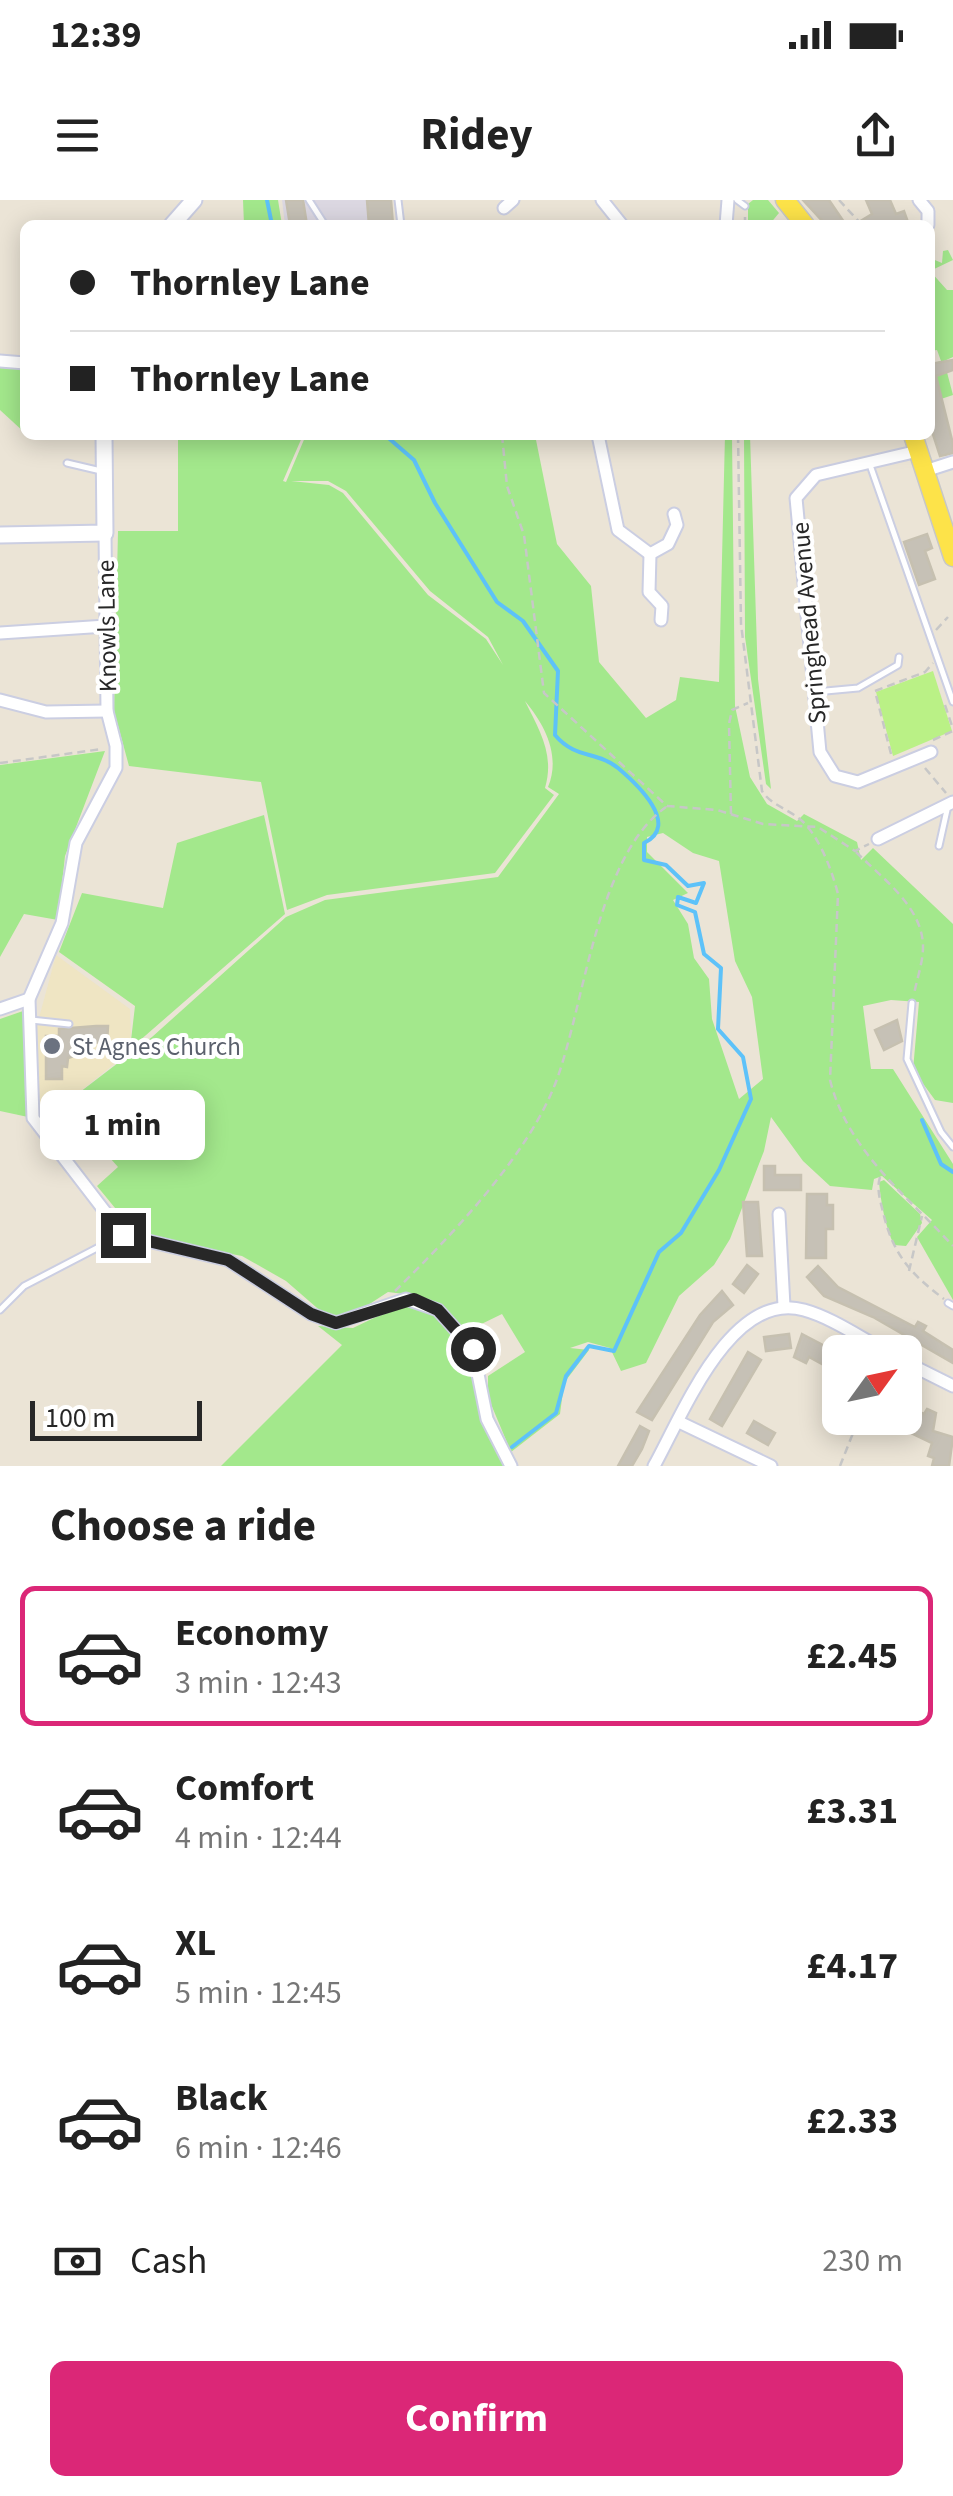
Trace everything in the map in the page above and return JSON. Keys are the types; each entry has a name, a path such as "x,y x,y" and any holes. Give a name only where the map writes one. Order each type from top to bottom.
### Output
{"main road":[{"path":"784,200 801,220"},
{"path":"915,443 953,557"}],"street":[{"path":"176,220 194,200"},
{"path":"602,200 618,220"},
{"path":"0,535 104,532 104,440"},
{"path":"599,440 618,530 650,554"},
{"name":"Springhead Avenue","path":"915,443 869,462 816,475 796,498 820,752 836,776 858,782 918,760 929,748"},
{"path":"925,472 953,462"},
{"path":"650,554 668,544 678,524 674,514"},
{"name":"Knowls Lane","path":"29,999 62,923 76,843 108,791 116,768 116,746 106,711 104,532"},
{"path":"650,554 649,592 662,606 661,620"},
{"path":"0,633 106,626"},
{"path":"0,700 46,712 106,711"},
{"path":"878,839 952,802"},
{"path":"0,1009 29,999 33,1118 123,1235 228,1260 311,1314 336,1323 406,1299 438,1310 473,1349 487,1419 511,1466"},
{"path":"779,1214 784,1306"},
{"path":"654,1466 721,1343 749,1322 784,1306 807,1310 855,1335"},
{"path":"922,1370 953,1386"},
{"path":"679,1422 771,1466"}],"lane":[{"path":"737,200 746,206"},
{"path":"869,462 953,702"},
{"path":"67,463 82,470 104,471"},
{"path":"814,692 862,686 898,665 899,657"},
{"path":"940,846 944,814 952,802"},
{"path":"912,1003 906,1059 941,1132 953,1147"},
{"path":"28,1020 69,1024"},
{"path":"0,1310 24,1286 123,1235"}],"path":[{"path":"840,200 858,220"},
{"path":"502,440 507,486 524,535 544,693 666,807"},
{"path":"738,440 740,624 762,791 768,800 806,824 834,835 898,894 919,926 924,948 912,1003"},
{"path":"942,620 948,618"},
{"path":"902,753 892,758 875,691 925,672 926,665 939,661"},
{"path":"730,816 729,724 732,710 750,702"},
{"path":"929,748 953,731"},
{"path":"0,763 116,746"},
{"path":"918,760 952,802"},
{"path":"391,1294 486,1194 557,1082 596,932 642,826 666,807 716,810 762,824 806,824"},
{"path":"806,824 832,872 838,894 830,1080 834,1096 880,1175 953,1246"},
{"path":"855,852 878,839"},
{"path":"880,1175 878,1189 891,1245 908,1272 951,1305"},
{"path":"908,1272 922,1214"},
{"path":"840,1466 852,1435"}],"shaded area":[{"path":"282,200 391,200 393,220 284,220"},
{"path":"56,955 130,1009 131,1036 123,1057 63,1105 37,1108 36,1029"}],"green space":[{"path":"243,200 278,200 281,220 244,220"},
{"path":"768,200 779,213 773,220 748,220 748,204"},
{"path":"948,250 953,260 935,269 935,260 942,263 943,251"},
{"path":"935,277 947,290 953,290 953,357 944,361 953,395 938,400 941,394 935,388 939,386 935,382 935,363 941,361 937,350"},
{"path":"0,356 20,358 20,428 0,410"},
{"path":"178,440 301,440 283,481 286,482 304,440 536,440 557,544 591,586 599,662 646,718 676,700 680,677 719,682 725,440 732,440 735,706 750,777 767,804 797,821 804,814 857,842 861,860 873,848 953,924 953,1103 935,1100 913,1070 919,1002 891,1000 863,1006 871,1069 893,1069 953,1164 953,1300 917,1237 932,1220 882,1176 874,1179 872,1190 830,1186 803,1161 771,1117 764,1151 730,1239 714,1265 679,1296 646,1363 621,1371 610,1348 588,1342 570,1348 589,1350 564,1383 560,1414 511,1452 488,1397 488,1376 525,1352 502,1314 467,1331 443,1307 420,1296 388,1292 351,1316 324,1314 286,1281 242,1256 138,1236 97,1186 118,1167 63,1105 152,1037 286,917 325,900 498,877 559,794 548,787 553,764 549,741 525,701 547,753 545,788 554,795 495,873 327,895 287,910 261,782 129,766 114,711 118,531 178,531","holes":["291,481 328,481 346,491 430,591 488,637 503,665 486,639 428,595 343,493 329,485","663,833 693,853 719,861 735,961 752,997 763,1079 739,1099 712,1019 709,979 694,958 688,924 673,900 688,893 647,852 647,837"]},
{"path":"744,440 750,440 758,679 771,789 766,784 745,637"},
{"path":"933,671 952,731 893,756 876,692"},
{"path":"105,751 65,856 58,920 24,914 0,957 0,765"},
{"path":"264,815 285,914 130,1049 135,1006 59,952 82,893 163,908 177,843"},
{"path":"23,1011 28,1117 0,1111 0,1019"},
{"path":"884,1180 920,1214 922,1223 906,1246 894,1245 888,1230 879,1182"},
{"path":"403,1304 418,1306 438,1317 472,1350 483,1423 507,1466 221,1466 342,1345 318,1326 353,1328"}],"building":[{"path":"286,200 303,200 306,220 289,220"},
{"path":"367,200 391,200 393,220 369,220"},
{"path":"803,200 829,200 843,220 821,220"},
{"path":"866,200 890,200 896,214 904,211 907,220 862,220 872,214"},
{"path":"953,360 953,370 936,376 953,444 953,453 940,456 935,440 935,363"},
{"path":"927,534 932,548 925,551 935,579 919,585 904,542"},
{"path":"897,1020 902,1041 884,1050 875,1030"},
{"path":"108,1026 107,1043 80,1042 80,1054 68,1058 67,1067 62,1066 62,1079 46,1079 46,1036 59,1036 59,1029"},
{"path":"764,1166 775,1166 775,1175 801,1175 801,1190 764,1190"},
{"path":"807,1194 827,1194 827,1205 833,1205 833,1229 826,1229 826,1258 806,1258"},
{"path":"743,1202 758,1202 762,1256 747,1256"},
{"path":"747,1265 758,1274 744,1293 733,1284"},
{"path":"818,1266 838,1287 915,1327 918,1322 926,1326 923,1331 953,1350 953,1363 922,1345 922,1335 904,1335 824,1296 807,1277"},
{"path":"722,1291 733,1305 713,1322 652,1420 637,1412 700,1315"},
{"path":"789,1334 791,1348 766,1351 764,1337"},
{"path":"802,1334 822,1345 822,1364 809,1357 806,1363 794,1357"},
{"path":"748,1352 761,1360 722,1426 710,1419"},
{"path":"927,1409 936,1413 933,1431 953,1437 949,1466 932,1466 934,1458 928,1456 932,1443 915,1435 922,1435"},
{"path":"754,1421 775,1433 768,1445 747,1433"},
{"path":"640,1426 649,1431 642,1449 632,1466 618,1466"}],"waterway":[{"path":"267,200 271,220"},
{"path":"391,440 414,460 435,503 497,602 523,621 558,671 555,735 570,748 618,768 652,805 658,826 644,843 644,860 666,865 688,886 704,883 696,903 678,897 677,905 695,912 704,954 721,968 718,1029 743,1057 751,1099 719,1170 681,1233 659,1252 614,1351 589,1346 566,1376 556,1413 512,1447"},
{"path":"922,1120 941,1164 953,1172"}],"place":[{"name":"St Agnes Church","path":"52,1046"}],"route":[{"path":"123,1235 243,1266 311,1314 336,1323 414,1299 451,1321 473,1349"}]}
